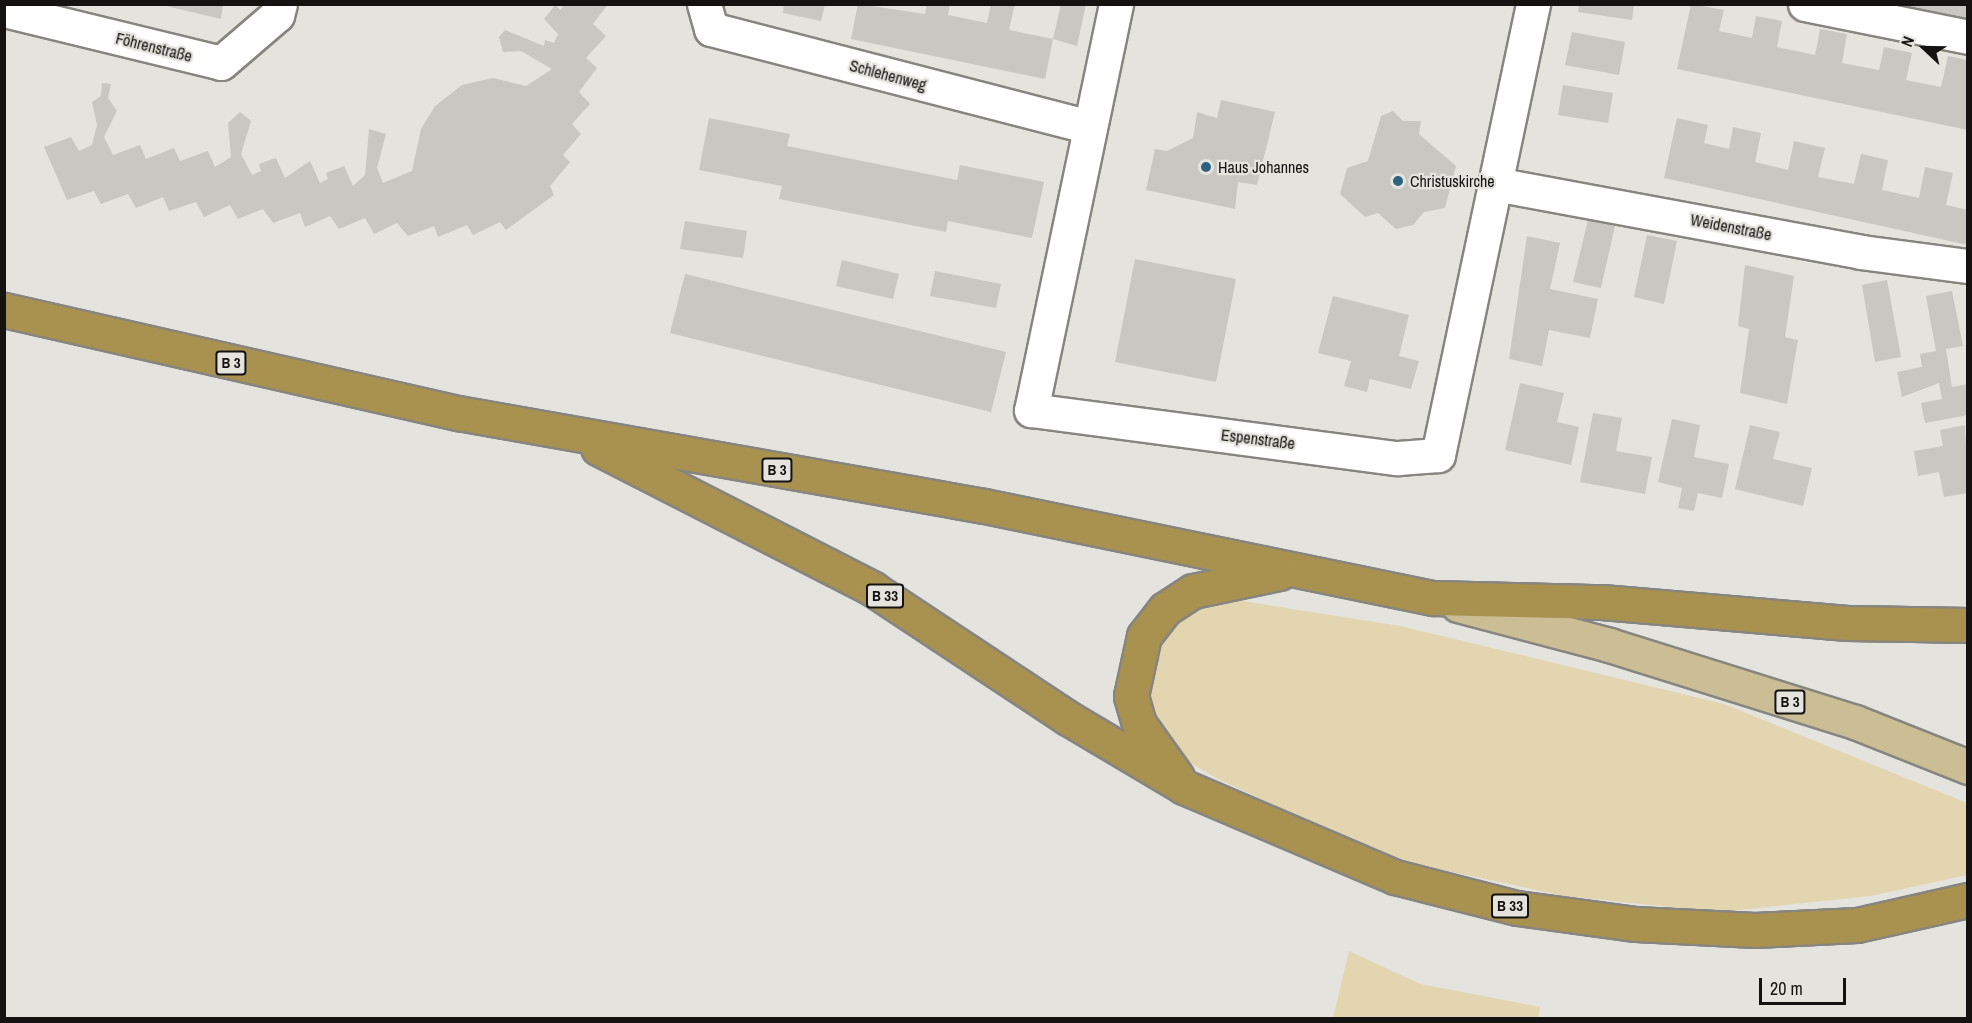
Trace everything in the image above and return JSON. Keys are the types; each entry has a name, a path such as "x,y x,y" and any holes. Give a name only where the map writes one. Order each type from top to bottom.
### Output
{"highway":[{"name":"B 3","path":"4,310 570,434 984,506 1433,598"},
{"name":"B 33","path":"570,434 873,588 1068,718 1184,787 1395,877 1517,908 1636,924 1755,930 1857,925 1968,900"},
{"path":"1184,787 1139,723 1131,696 1144,636 1165,609 1193,591 1292,570"},
{"path":"1433,598 1602,602 1847,623 1968,625"}],"main road":[{"name":"B 3","path":"1433,598 1643,655 1855,722 1968,767"}],"street":[{"name":"Föhrenstraße","path":"4,10 221,63 277,15 280,4"},
{"name":"Schlehenweg","path":"704,4 711,29 1090,127"},
{"name":"Espenstraße","path":"1116,4 1031,410 1398,458 1438,455 1533,4"},
{"path":"1805,4 1968,37"},
{"name":"Weidenstraße","path":"1495,184 1861,252 1968,266"}],"shaded area":[{"path":"1223,598 1400,626 1724,704 1967,803 1967,875 1871,896 1720,912 1564,896 1388,858 1216,778 1182,758 1150,724 1142,686 1151,645 1176,612"},
{"path":"1349,951 1420,984 1540,1007 1538,1018 1333,1018"}],"building":[{"path":"158,4 223,4 221,19"},
{"path":"564,4 608,4 593,24 606,36 586,58 597,68 579,92 590,104 572,124 581,134 563,155 570,162 550,186 554,195 506,230 500,222 473,235 467,225 438,237 434,226 408,236 397,223 374,234 365,218 339,229 330,216 305,227 300,213 273,223 263,209 238,219 230,205 204,217 196,202 169,211 163,197 136,208 128,194 101,204 94,191 67,200 44,147 71,137 79,151 92,145 97,125 92,102 101,96 102,83 111,84 108,98 117,111 104,137 113,155 140,145 146,159 174,148 180,161 208,151 215,167 231,157 228,123 240,112 251,121 241,154 252,175 261,171 259,164 276,158 285,178 310,161 320,183 328,179 326,173 344,166 353,186 365,175 369,129 386,134 377,168 383,183 412,171 421,129 435,106 462,85 493,78 526,86 552,69 521,51 503,52 499,37 505,30 544,46 545,40 554,43 558,34 544,19 555,5 561,10"},
{"path":"784,4 825,4 821,21 783,13"},
{"path":"858,4 925,14 927,4 950,4 948,15 987,23 991,4 1015,4 1009,30 1053,39 1045,79 851,39"},
{"path":"1061,4 1086,4 1077,46 1053,39"},
{"path":"1579,4 1634,4 1632,20 1578,12"},
{"path":"1691,4 1724,10 1719,31 1752,38 1756,16 1782,21 1777,47 1815,55 1820,29 1847,34 1842,63 1879,70 1884,47 1912,53 1906,80 1941,87 1948,56 1968,60 1968,130 1677,69"},
{"path":"1898,4 1968,4 1968,20 1898,6"},
{"path":"1572,32 1625,42 1619,75 1565,65"},
{"path":"1563,85 1613,93 1608,123 1558,115"},
{"name":"Haus Johannes","path":"1221,100 1275,112 1257,185 1238,182 1235,209 1146,190 1155,149 1167,151 1193,138 1197,112 1217,118"},
{"name":"Christuskirche","path":"1393,111 1403,121 1421,121 1419,134 1456,166 1445,208 1424,212 1413,225 1396,229 1378,213 1365,217 1340,194 1347,168 1368,161 1381,116"},
{"path":"709,118 790,134 787,146 957,180 960,165 1044,182 1032,238 948,221 946,232 779,199 782,186 699,170"},
{"path":"1677,118 1708,125 1704,143 1729,149 1733,127 1761,133 1755,162 1788,170 1794,141 1825,148 1818,177 1854,184 1861,154 1888,160 1882,190 1919,198 1925,167 1953,173 1946,205 1968,210 1968,245 1664,178"},
{"path":"1588,220 1615,226 1601,288 1573,282"},
{"path":"685,221 747,231 743,258 680,249"},
{"path":"1647,235 1677,241 1664,304 1634,297"},
{"path":"1527,236 1560,243 1550,289 1598,299 1590,338 1549,330 1542,366 1509,359"},
{"path":"1135,259 1236,279 1216,382 1115,362"},
{"path":"842,260 899,274 893,299 836,286"},
{"path":"1745,265 1794,276 1785,337 1798,340 1787,404 1740,393 1749,329 1738,326"},
{"path":"935,271 1001,284 996,308 930,296"},
{"path":"685,274 1006,352 991,412 670,333"},
{"path":"1887,280 1901,357 1875,362 1862,285"},
{"path":"1952,291 1963,346 1946,349 1952,387 1968,384 1968,415 1925,423 1921,403 1942,399 1939,383 1902,397 1897,372 1922,367 1920,354 1936,351 1926,296"},
{"path":"1333,296 1409,315 1399,356 1419,361 1411,389 1370,379 1367,392 1344,386 1351,361 1318,353"},
{"path":"1520,383 1564,393 1557,422 1579,427 1571,465 1505,450"},
{"path":"1593,413 1622,418 1616,451 1652,457 1645,494 1580,482"},
{"path":"1672,419 1700,425 1694,457 1729,464 1722,498 1698,493 1694,511 1678,508 1682,488 1658,482"},
{"path":"1750,425 1780,432 1773,459 1812,468 1803,506 1735,489"},
{"path":"1965,425 1968,493 1944,497 1939,472 1918,476 1914,451 1943,446 1940,430"}],"place":[{"name":"Haus Johannes","path":"1206,167"},
{"name":"Christuskirche","path":"1398,181"}]}
